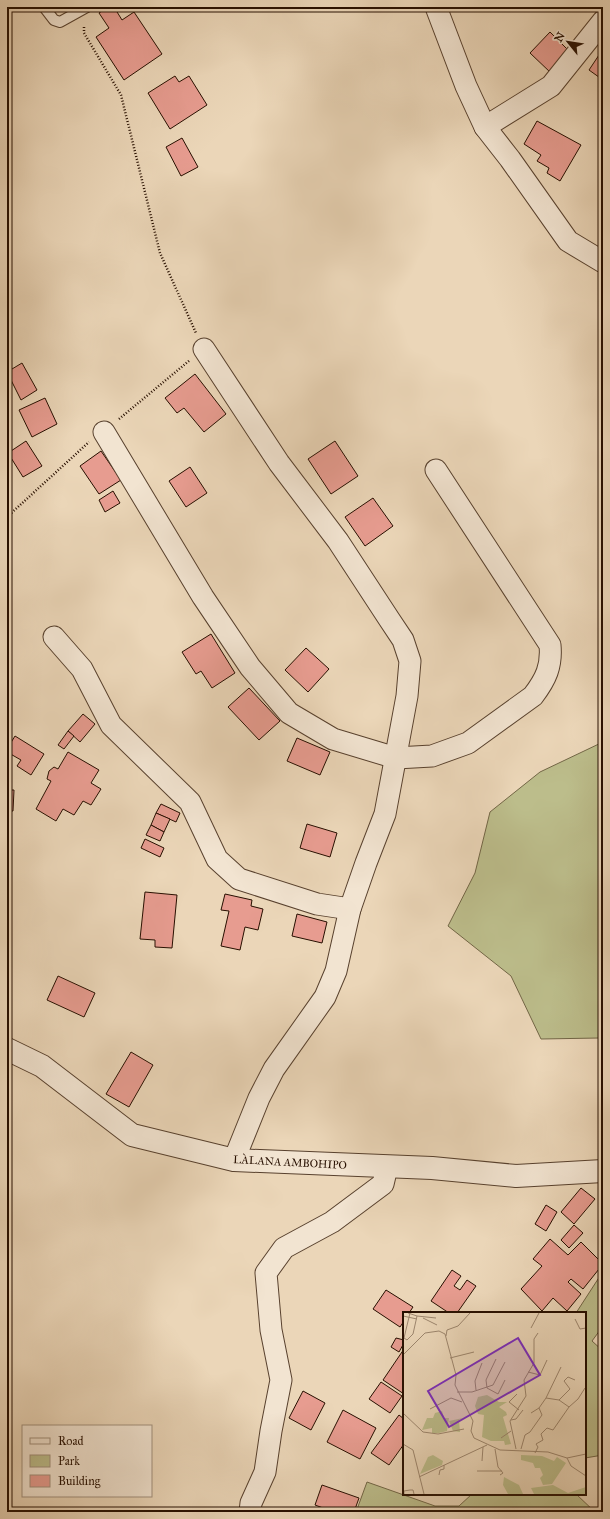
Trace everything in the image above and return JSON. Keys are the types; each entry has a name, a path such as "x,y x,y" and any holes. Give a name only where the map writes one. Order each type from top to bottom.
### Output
{"street":[{"path":"436,7 466,86 485,128 510,159 568,241 603,262"},
{"path":"485,128 551,86 603,22"},
{"path":"204,349 279,463 338,542 403,640 410,661 407,696 385,814 350,909 336,971 325,997 274,1069 259,1098 234,1160"},
{"path":"104,432 203,597 250,667 289,713 333,739 396,758 432,756 468,743 533,696 541,686 547,673 551,658 550,645 436,470"},
{"path":"54,638 82,669 111,725 190,802 216,859 239,879 317,904 350,909"},
{"name":"LÀLANA AMBOHIPO","path":"7,1049 42,1066 132,1135 234,1160 432,1168 516,1176 603,1171"},
{"path":"250,1512 251,1503 265,1472 281,1380 271,1330 266,1273 284,1248 332,1222 383,1184 387,1167"}],"lane":[{"path":"44,7 54,20 60,22 87,7"}],"path":[{"path":"7,517 88,443 104,432 204,349 160,253 121,95 84,33 84,27"}],"green space":[{"path":"603,742 603,1039 541,1039 511,976 448,926 475,873 490,812 540,772"},
{"path":"600,1276 603,1279 603,1326 592,1341 603,1351 603,1455 586,1458 586,1312 577,1312"},
{"path":"367,1482 435,1506 459,1506 471,1495 577,1495 595,1512 356,1512"}],"building":[{"path":"108,7 114,7 122,20 134,12 162,54 124,80 96,37 109,28 99,13"},
{"path":"550,32 571,53 551,73 530,53"},
{"path":"603,49 603,80 589,70"},
{"path":"175,76 179,82 189,76 207,105 170,129 148,93"},
{"path":"537,121 581,145 560,181 547,173 549,168 537,161 541,155 524,144"},
{"path":"182,138 198,167 181,176 166,147"},
{"path":"22,363 37,390 21,400 7,372"},
{"path":"195,374 226,414 204,432 184,408 177,413 165,398"},
{"path":"45,398 57,424 32,437 19,410"},
{"path":"26,441 42,466 23,477 8,453"},
{"path":"335,441 358,476 331,494 308,459"},
{"path":"101,451 121,480 99,494 80,466"},
{"path":"190,467 207,493 186,507 169,481"},
{"path":"113,491 120,503 105,512 99,500"},
{"path":"373,498 393,526 365,546 345,517"},
{"path":"211,634 235,673 212,688 201,671 196,674 182,652"},
{"path":"306,648 329,669 308,692 285,670"},
{"path":"249,688 280,721 259,740 228,707"},
{"path":"83,714 95,724 80,742 68,731"},
{"path":"68,731 74,736 64,749 58,745"},
{"path":"15,736 44,754 31,775 17,766 21,760 7,752 7,749"},
{"path":"297,738 330,752 320,775 287,761"},
{"path":"68,752 99,770 91,783 101,789 91,805 83,801 74,815 63,809 56,821 36,809 51,781 47,779 49,771 54,767 58,769"},
{"path":"7,790 14,790 13,811 7,811"},
{"path":"161,804 180,813 176,822 156,813"},
{"path":"156,813 170,819 164,832 151,825"},
{"path":"307,824 337,833 330,857 300,848"},
{"path":"151,825 164,832 160,841 146,835"},
{"path":"145,839 164,848 160,857 141,848"},
{"path":"145,892 177,895 172,948 155,947 155,940 140,939"},
{"path":"225,894 252,900 251,906 263,909 258,930 245,927 240,950 221,946 229,911 221,910"},
{"path":"297,914 327,922 322,943 292,936"},
{"path":"58,976 95,993 84,1017 47,1000"},
{"path":"131,1052 153,1065 129,1107 106,1094"},
{"path":"581,1188 595,1199 574,1224 561,1212"},
{"path":"546,1205 557,1212 546,1231 535,1224"},
{"path":"574,1225 583,1233 569,1248 561,1240"},
{"path":"550,1239 568,1255 581,1242 603,1264 583,1289 571,1279 568,1282 581,1294 567,1311 553,1298 542,1311 521,1289 542,1266 533,1259"},
{"path":"452,1270 461,1276 454,1286 460,1290 467,1280 476,1286 458,1312 448,1312 431,1301"},
{"path":"386,1290 413,1307 410,1312 403,1312 403,1322 400,1327 373,1309"},
{"path":"396,1338 403,1340 403,1345 399,1352 391,1347"},
{"path":"403,1350 403,1393 383,1380"},
{"path":"381,1382 402,1396 390,1413 369,1399"},
{"path":"303,1391 325,1403 311,1430 289,1418"},
{"path":"343,1410 376,1428 360,1459 327,1442"},
{"path":"399,1415 403,1418 403,1445 389,1465 371,1453"},
{"path":"322,1485 359,1498 354,1512 334,1512 315,1505"}]}
